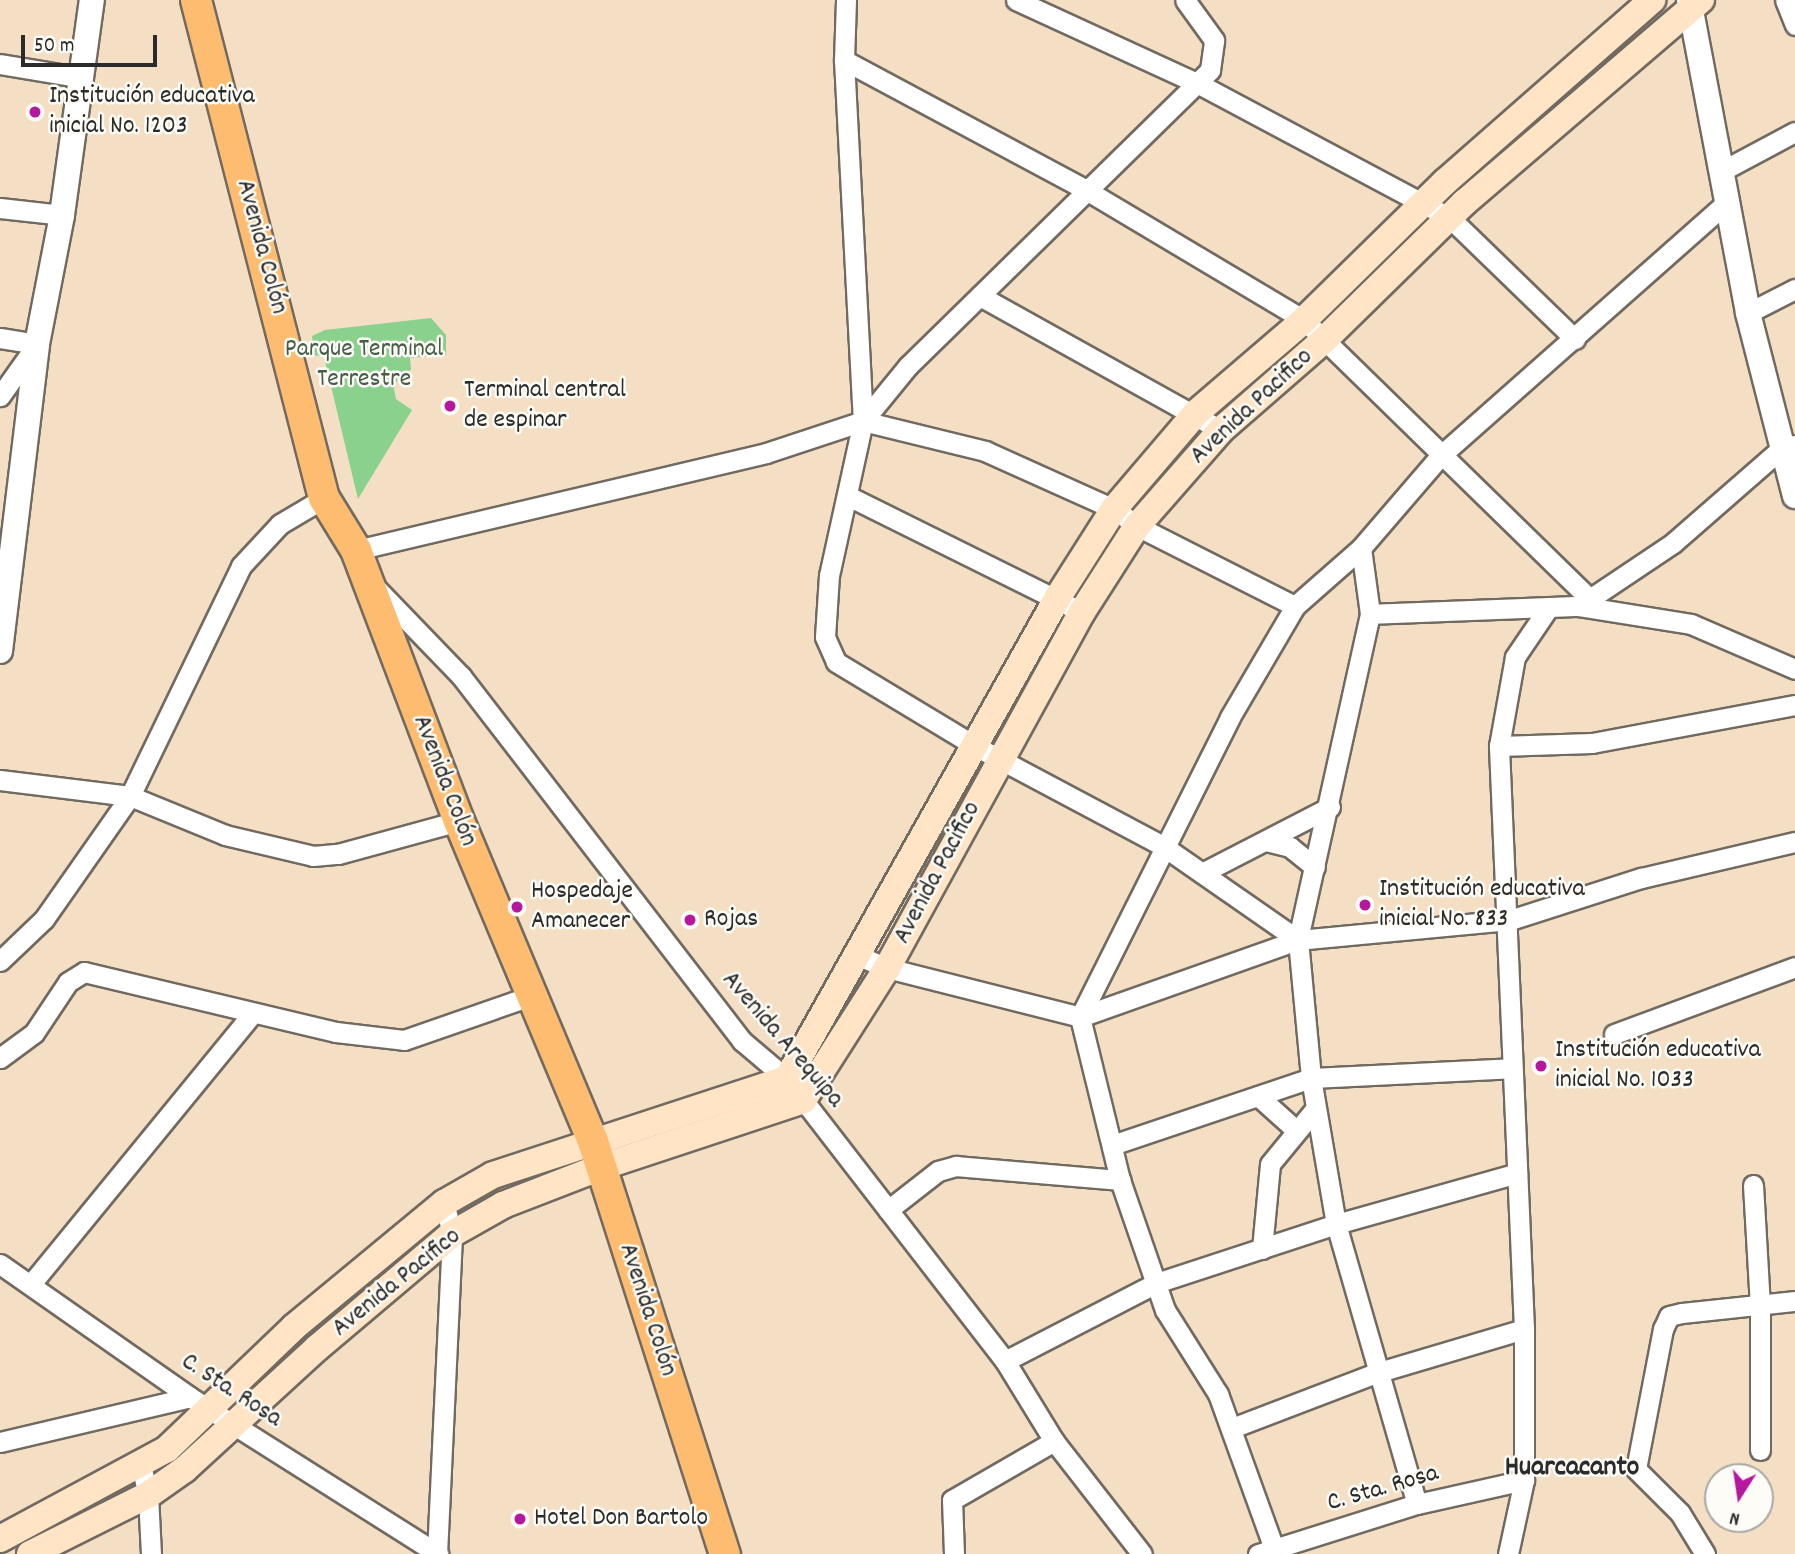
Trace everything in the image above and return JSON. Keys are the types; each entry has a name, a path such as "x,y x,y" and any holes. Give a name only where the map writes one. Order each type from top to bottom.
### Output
{"main road":[{"name":"Avenida Colón","path":"196,0 324,498 360,563 459,821 597,1154 725,1554"},
{"name":"Avenida Pacifico","path":"0,1539 167,1449 199,1403 444,1203 493,1175 597,1154 803,1100 887,968 1058,597 1114,509 1196,413 1304,320 1421,204 1652,0"},
{"name":"Avenida Pacifico","path":"30,1554 148,1495 185,1469 317,1348 452,1234 597,1154 787,1079 855,954 1137,526 1221,430 1324,340 1450,218 1693,2"},
{"path":"294,1327 317,1348"}],"street":[{"path":"0,651 37,344 62,215 78,77 92,0"},
{"path":"846,0 844,60 863,421 829,575 825,637 836,662 988,753 1163,846 1297,940"},
{"path":"1016,0 1199,84 1450,218 1575,339"},
{"path":"863,421 908,366 1086,190 1199,84 1215,57 1214,40 1185,0"},
{"path":"1784,0 1795,25"},
{"path":"1693,2 1720,172 1748,313 1789,446 1795,496"},
{"path":"844,60 1086,190 1304,320 1584,602"},
{"path":"0,64 78,77"},
{"path":"1720,172 1795,132"},
{"path":"1269,1552 1232,1428 1217,1394 1165,1310 1120,1180 1080,1017 1163,846 1294,606 1361,548 1440,456 1726,203"},
{"path":"0,208 62,215"},
{"path":"1748,313 1795,289"},
{"path":"980,296 1196,413 1221,430"},
{"path":"0,338 37,344"},
{"path":"0,396 37,344"},
{"path":"360,563 766,453 863,421 985,451 1114,509 1137,526 1294,606"},
{"path":"1584,602 1673,543 1789,446"},
{"path":"848,496 1058,597 1082,612"},
{"path":"0,961 44,919 130,796 241,566 280,524 324,498"},
{"path":"1361,548 1370,614 1331,807 1297,940 1311,1078 1336,1224 1376,1373 1417,1504"},
{"name":"Avenida Arequipa","path":"360,563 461,676 742,1041 787,1079 1005,1361 1054,1441 1142,1554"},
{"path":"1370,614 1549,607 1584,602 1691,624 1795,668"},
{"path":"1508,1554 1524,1480 1524,1329 1510,920 1499,746 1515,657 1549,607"},
{"path":"1499,746 1592,743 1795,705"},
{"path":"0,780 130,796 225,835 313,856 338,854 459,821"},
{"path":"1202,873 1331,807"},
{"path":"1266,841 1290,847 1315,867"},
{"path":"855,954 887,968 1080,1017 1297,940 1510,920 1641,878 1795,842"},
{"path":"1614,1034 1795,967"},
{"path":"0,1058 34,1033 68,982 84,972 252,1014 404,1040 530,996"},
{"path":"31,1284 252,1014"},
{"path":"1112,1145 1311,1078 1513,1068"},
{"path":"1258,1096 1297,1130"},
{"path":"1262,1249 1269,1211 1267,1174 1297,1130 1316,1108"},
{"path":"888,1210 938,1171 956,1166 1120,1180"},
{"path":"1005,1361 1156,1283 1336,1224 1517,1173"},
{"path":"1753,1185 1760,1305 1760,1450"},
{"path":"437,1554 452,1234 444,1203"},
{"name":"C. Sta. Rosa","path":"0,1265 199,1403 437,1554"},
{"path":"1705,1554 1680,1513 1636,1469 1662,1329 1669,1316 1795,1301"},
{"path":"1232,1428 1376,1373 1524,1329"},
{"path":"0,1442 199,1403"},
{"path":"954,1554 952,1500 1054,1441"},
{"path":"141,1465 148,1495 151,1554"},
{"name":"C. Sta. Rosa","path":"1269,1552 1417,1504 1524,1480"}],"green space":[{"name":"Parque Terminal Terrestre","path":"431,318 446,335 446,355 410,358 411,370 399,375 394,389 396,399 412,410 358,499 324,357 314,355 312,336 325,330"}],"place":[{"name":"Institución educativa inicial No. 1203","path":"35,112"},
{"name":"Terminal central de espinar","path":"450,406"},
{"name":"Institución educativa inicial No. 833","path":"1365,905"},
{"name":"Hospedaje Amanecer","path":"517,907"},
{"name":"Rojas","path":"690,920"},
{"name":"Institución educativa inicial No. 1033","path":"1541,1066"},
{"name":"Hotel Don Bartolo","path":"520,1519"}],"district":[{"name":"Huarcacanto","path":"1572,1469"}]}
